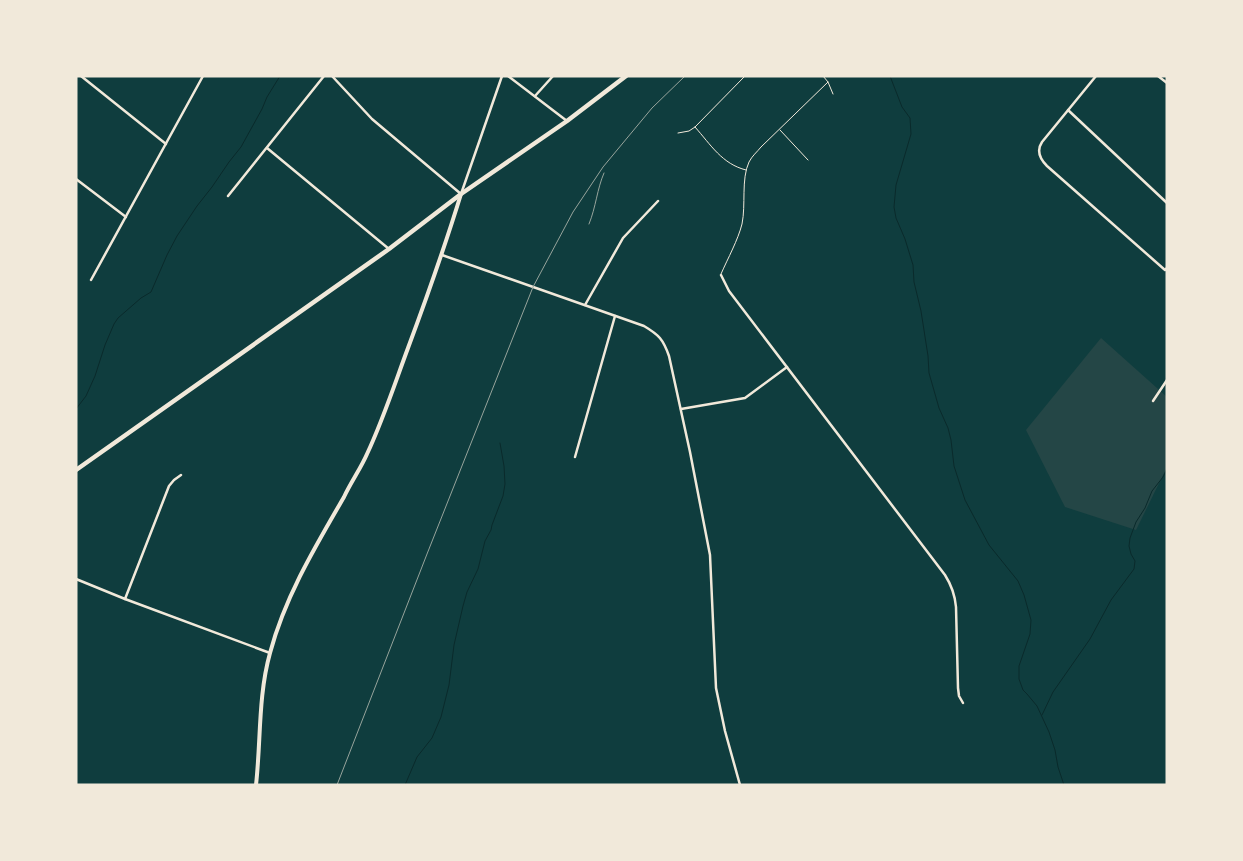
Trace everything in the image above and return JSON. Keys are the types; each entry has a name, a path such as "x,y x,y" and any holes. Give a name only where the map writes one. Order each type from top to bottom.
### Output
{"main road":[{"path":"76,470 389,249 461,194 567,121 626,76"}],"street":[{"path":"80,76 166,144"},
{"path":"91,280 203,76"},
{"path":"228,196 324,76"},
{"path":"332,76 372,118 461,194"},
{"path":"256,785 264,675 280,622 306,562 367,454 391,395 442,255 502,76"},
{"path":"508,76 567,121"},
{"path":"535,96 553,76"},
{"path":"1096,76 1039,146 1040,157 1054,173 1165,270 1167,268"},
{"path":"1158,76 1167,83"},
{"path":"1068,110 1167,203"},
{"path":"266,148 389,249"},
{"path":"76,179 126,217"},
{"path":"585,306 623,238 658,201"},
{"path":"442,255 645,327 655,333 664,343 669,356 681,409 710,554 716,688 725,731 740,785"},
{"path":"721,275 729,290 786,367 946,575 955,596 958,688 959,696 963,703"},
{"path":"575,457 615,316"},
{"path":"681,409 745,398 786,367"},
{"path":"1153,401 1167,380"},
{"path":"125,599 168,486 181,475"},
{"path":"76,579 270,653"}],"lane":[{"path":"678,133 695,126 745,76"},
{"path":"823,76 828,82 832,94"},
{"path":"721,275 744,216 748,163 828,82"},
{"path":"695,126 729,164 746,170"},
{"path":"780,130 808,160"}],"shaded area":[{"path":"1101,338 1167,397 1167,467 1136,530 1065,507 1026,430"}],"waterway":[{"path":"76,409 86,396 95,376 114,324 118,318 141,298 151,292 177,236 241,147 280,76"},
{"path":"890,76 902,107 910,118 911,134 896,185 894,207 896,218 913,265 914,282 921,311 929,373 939,408 948,428 954,466 965,500 989,545 1018,581 1024,595 1031,620 1030,634 1019,666 1019,679 1023,690 1037,706 1049,732 1064,785"},
{"path":"405,785 417,757 432,738 441,717 449,685 454,645 463,606 467,592 478,569 485,541 503,496 505,484 504,466 500,443"},
{"path":"1042,715 1053,692 1090,639 1111,600 1134,569 1135,561 1129,546 1130,538 1152,491 1167,469"}],"railway":[{"path":"337,785 533,287 573,212 603,167 652,108 685,76"},
{"path":"589,224 604,173"}]}
